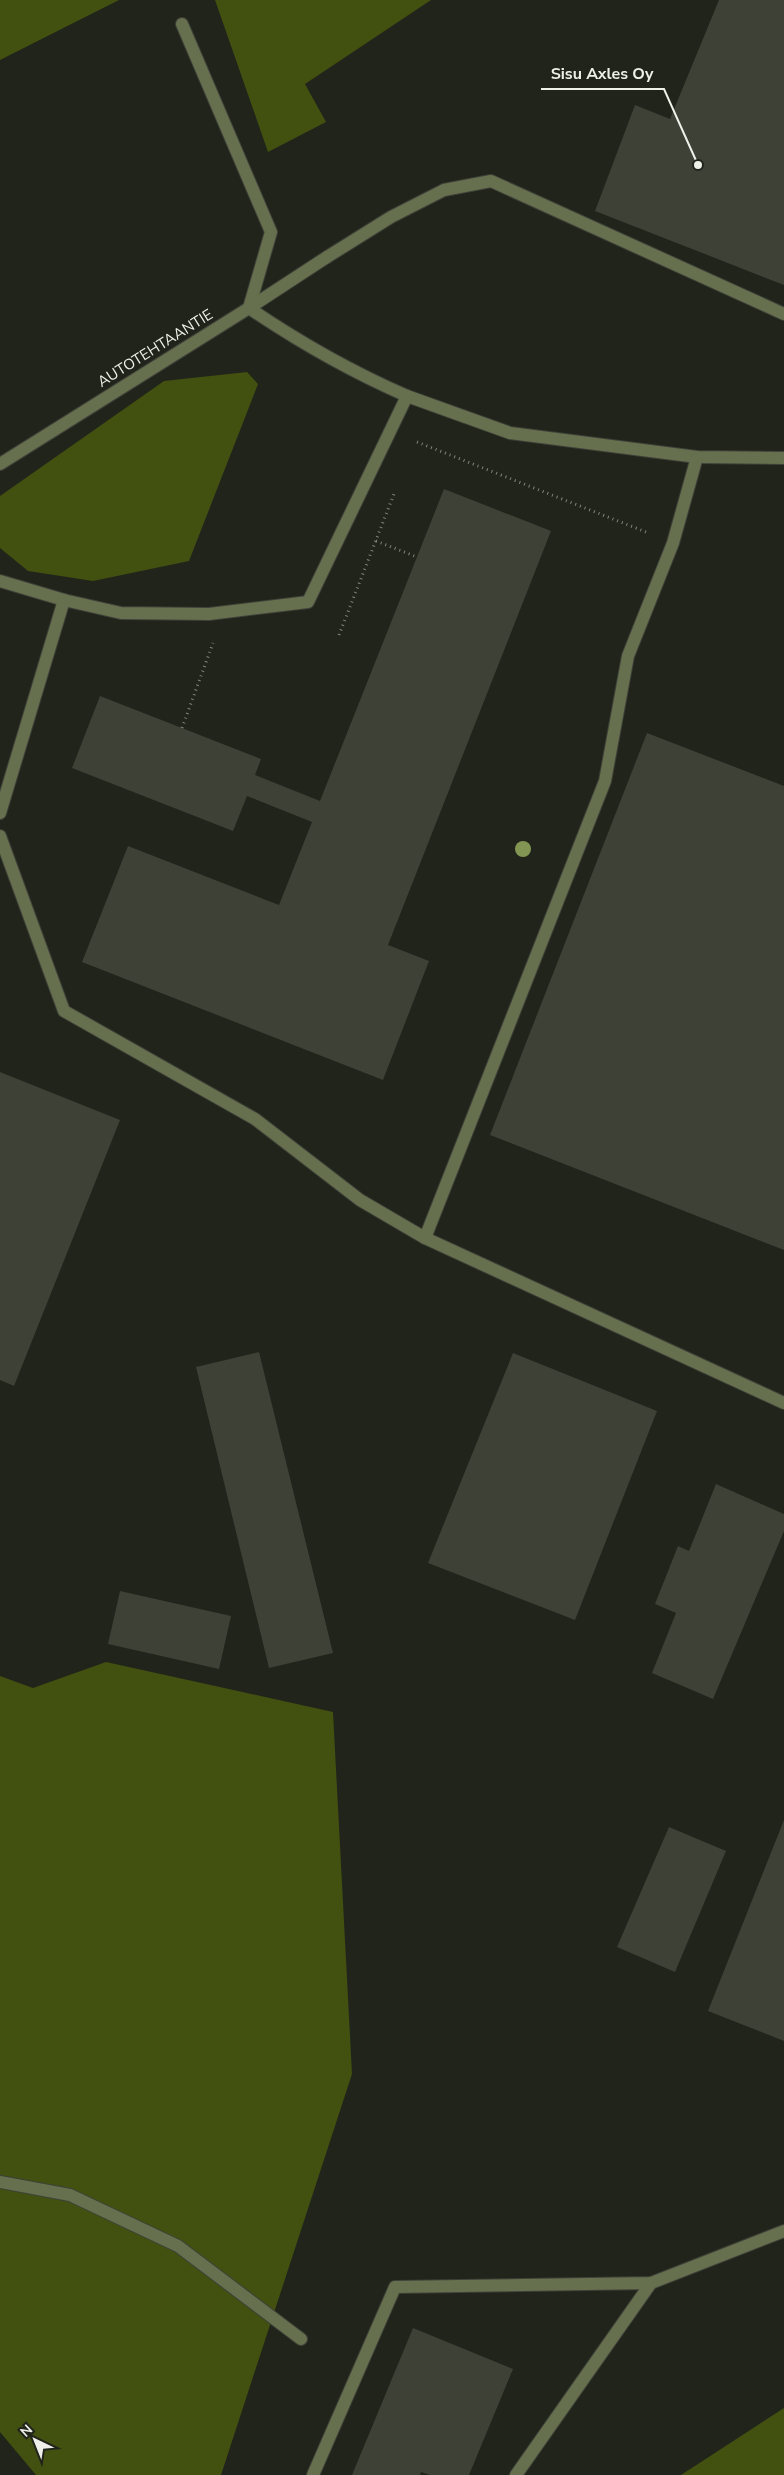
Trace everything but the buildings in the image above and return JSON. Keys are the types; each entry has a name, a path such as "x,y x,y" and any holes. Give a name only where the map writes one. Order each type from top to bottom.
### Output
{"street":[{"path":"182,24 271,232 249,308 287,333 373,381 407,396 510,433 697,457 784,458"},
{"name":"AUTOTEHTAANTIE","path":"0,464 391,217 444,190 491,181 784,314"},
{"path":"0,581 64,600 121,613 224,612 308,602 407,396"},
{"path":"425,1238 605,780 628,656 673,543 697,457"},
{"path":"0,813 64,600"},
{"path":"0,836 64,1011 256,1119 360,1200 425,1238 784,1403"},
{"path":"0,2182 70,2195 178,2246 301,2339"},
{"path":"313,2475 395,2287 650,2282 784,2231"},
{"path":"516,2475 650,2282"}],"path":[{"path":"411,450 415,441 673,543"},
{"path":"339,635 397,487"},
{"path":"376,541 416,557"},
{"path":"182,728 224,612"}],"green space":[{"path":"0,0 119,0 0,60"},
{"path":"215,0 431,0 305,84 326,122 268,152"},
{"path":"247,372 258,384 189,561 93,581 28,571 0,548 0,496 164,381"},
{"path":"106,1662 333,1712 352,2074 221,2475 36,2475 0,2432 0,1676 33,1688"},
{"path":"784,2408 784,2475 681,2475"}],"place":[{"name":"Sisu Axles Oy","path":"698,165"}]}
